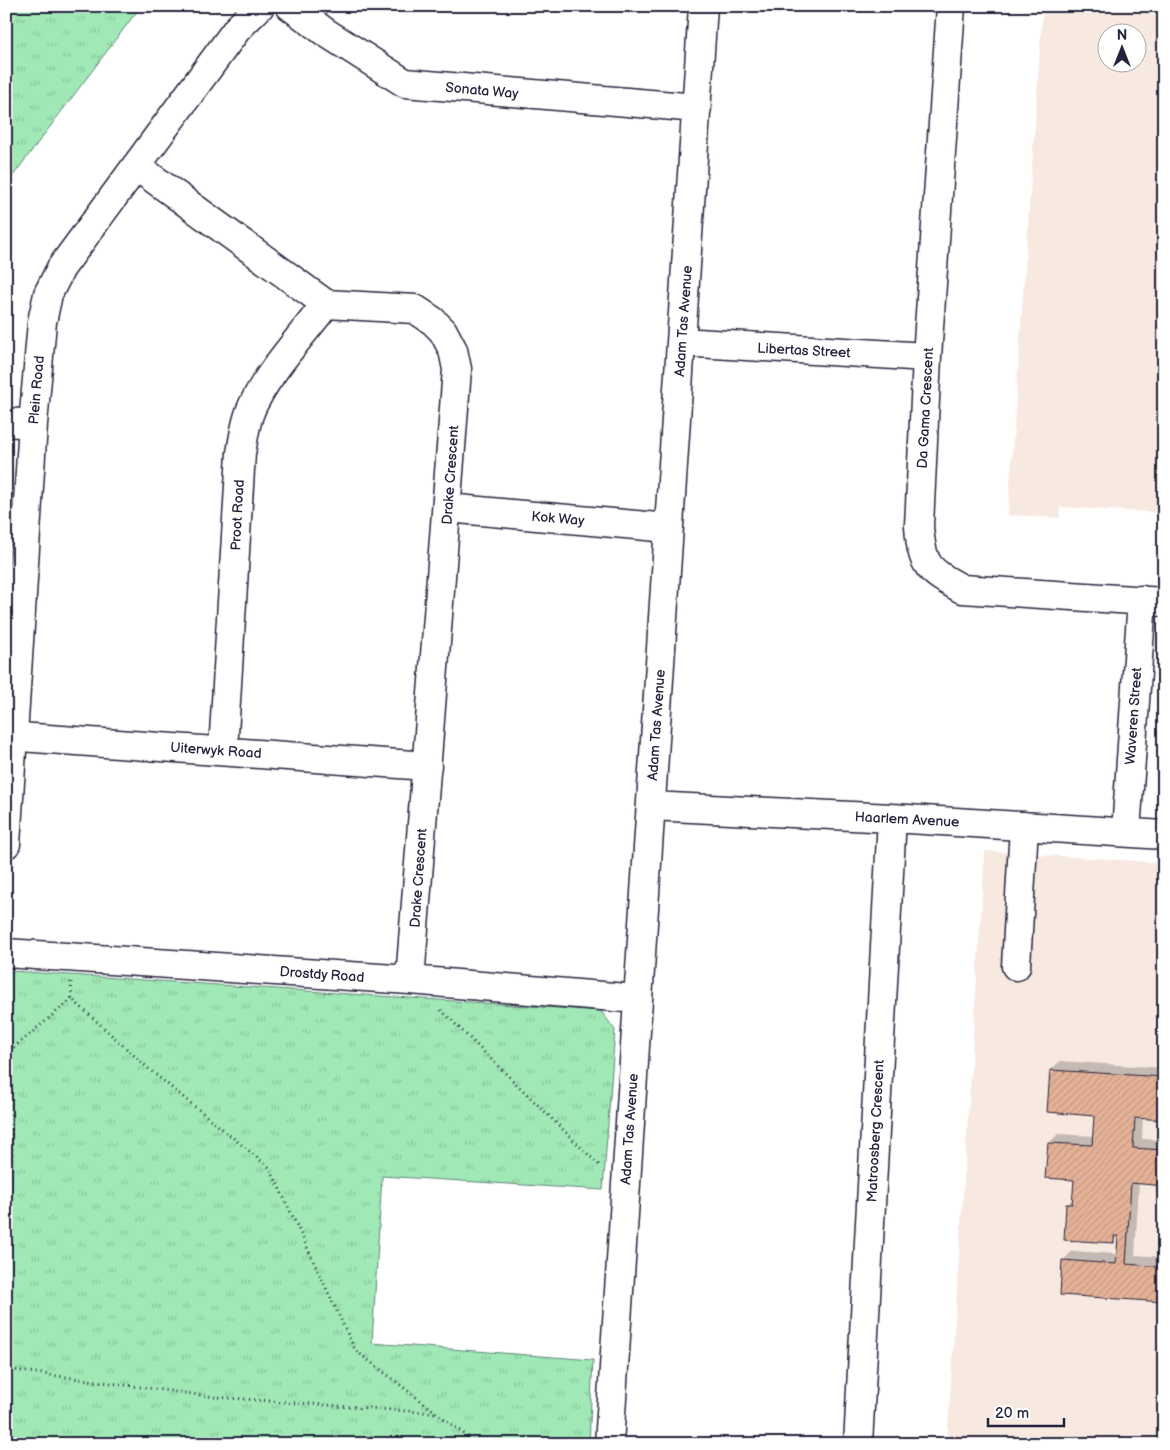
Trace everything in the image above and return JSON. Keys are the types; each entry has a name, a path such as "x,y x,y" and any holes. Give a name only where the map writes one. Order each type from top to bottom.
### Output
{"street":[{"name":"Plein Road","path":"6,844 10,737 33,424 42,322 48,294 61,268 136,166 237,29 260,6"},
{"name":"Sonata Way","path":"290,6 325,32 405,84 696,108"},
{"name":"Adam Tas Avenue","path":"609,1444 703,6"},
{"name":"Da Gama Crescent","path":"951,6 927,357 919,526 920,549 928,566 940,576 962,589 1153,601"},
{"path":"136,166 326,304"},
{"name":"Drake Crescent","path":"326,304 415,309 433,321 443,332 453,350 457,369 410,980"},
{"name":"Proot Road","path":"223,751 241,453 246,427 254,402 267,381 326,304"},
{"name":"Libertas Street","path":"681,342 927,357"},
{"path":"6,422 33,424"},
{"name":"Kok Way","path":"447,508 669,528"},
{"name":"Waveren Street","path":"1126,832 1153,601"},
{"name":"Uiterwyk Road","path":"10,737 427,766"},
{"name":"Haarlem Avenue","path":"650,806 892,818 1164,835"},
{"name":"Matroosberg Crescent","path":"858,1444 892,818"},
{"path":"1016,966 1024,826"},
{"name":"Drostdy Road","path":"6,953 410,980 638,999"}],"path":[{"path":"68,957 72,999 150,1070 270,1168 355,1350 477,1444"},
{"path":"410,980 625,1191"},
{"path":"6,1228 9,1212 13,1133 6,1054 72,999"},
{"path":"6,1369 215,1397 438,1413"}],"shaded area":[{"path":"1043,6 1164,7 1164,513 1060,507 1059,518 1008,515"},
{"path":"985,851 1164,863 1164,1444 947,1444"}],"green space":[{"path":"14,6 141,6 6,185 6,17"},
{"path":"6,972 601,1011 615,1030 603,1190 382,1176 372,1343 593,1360 589,1444 6,1444"}],"building":[{"path":"1050,1070 1164,1077 1164,1120 1135,1118 1133,1148 1164,1150 1164,1186 1131,1183 1126,1264 1164,1267 1164,1302 1060,1295 1062,1260 1116,1264 1118,1236 1114,1236 1114,1243 1064,1240 1066,1204 1072,1204 1074,1180 1045,1178 1048,1143 1092,1145 1094,1116 1047,1112"}]}
